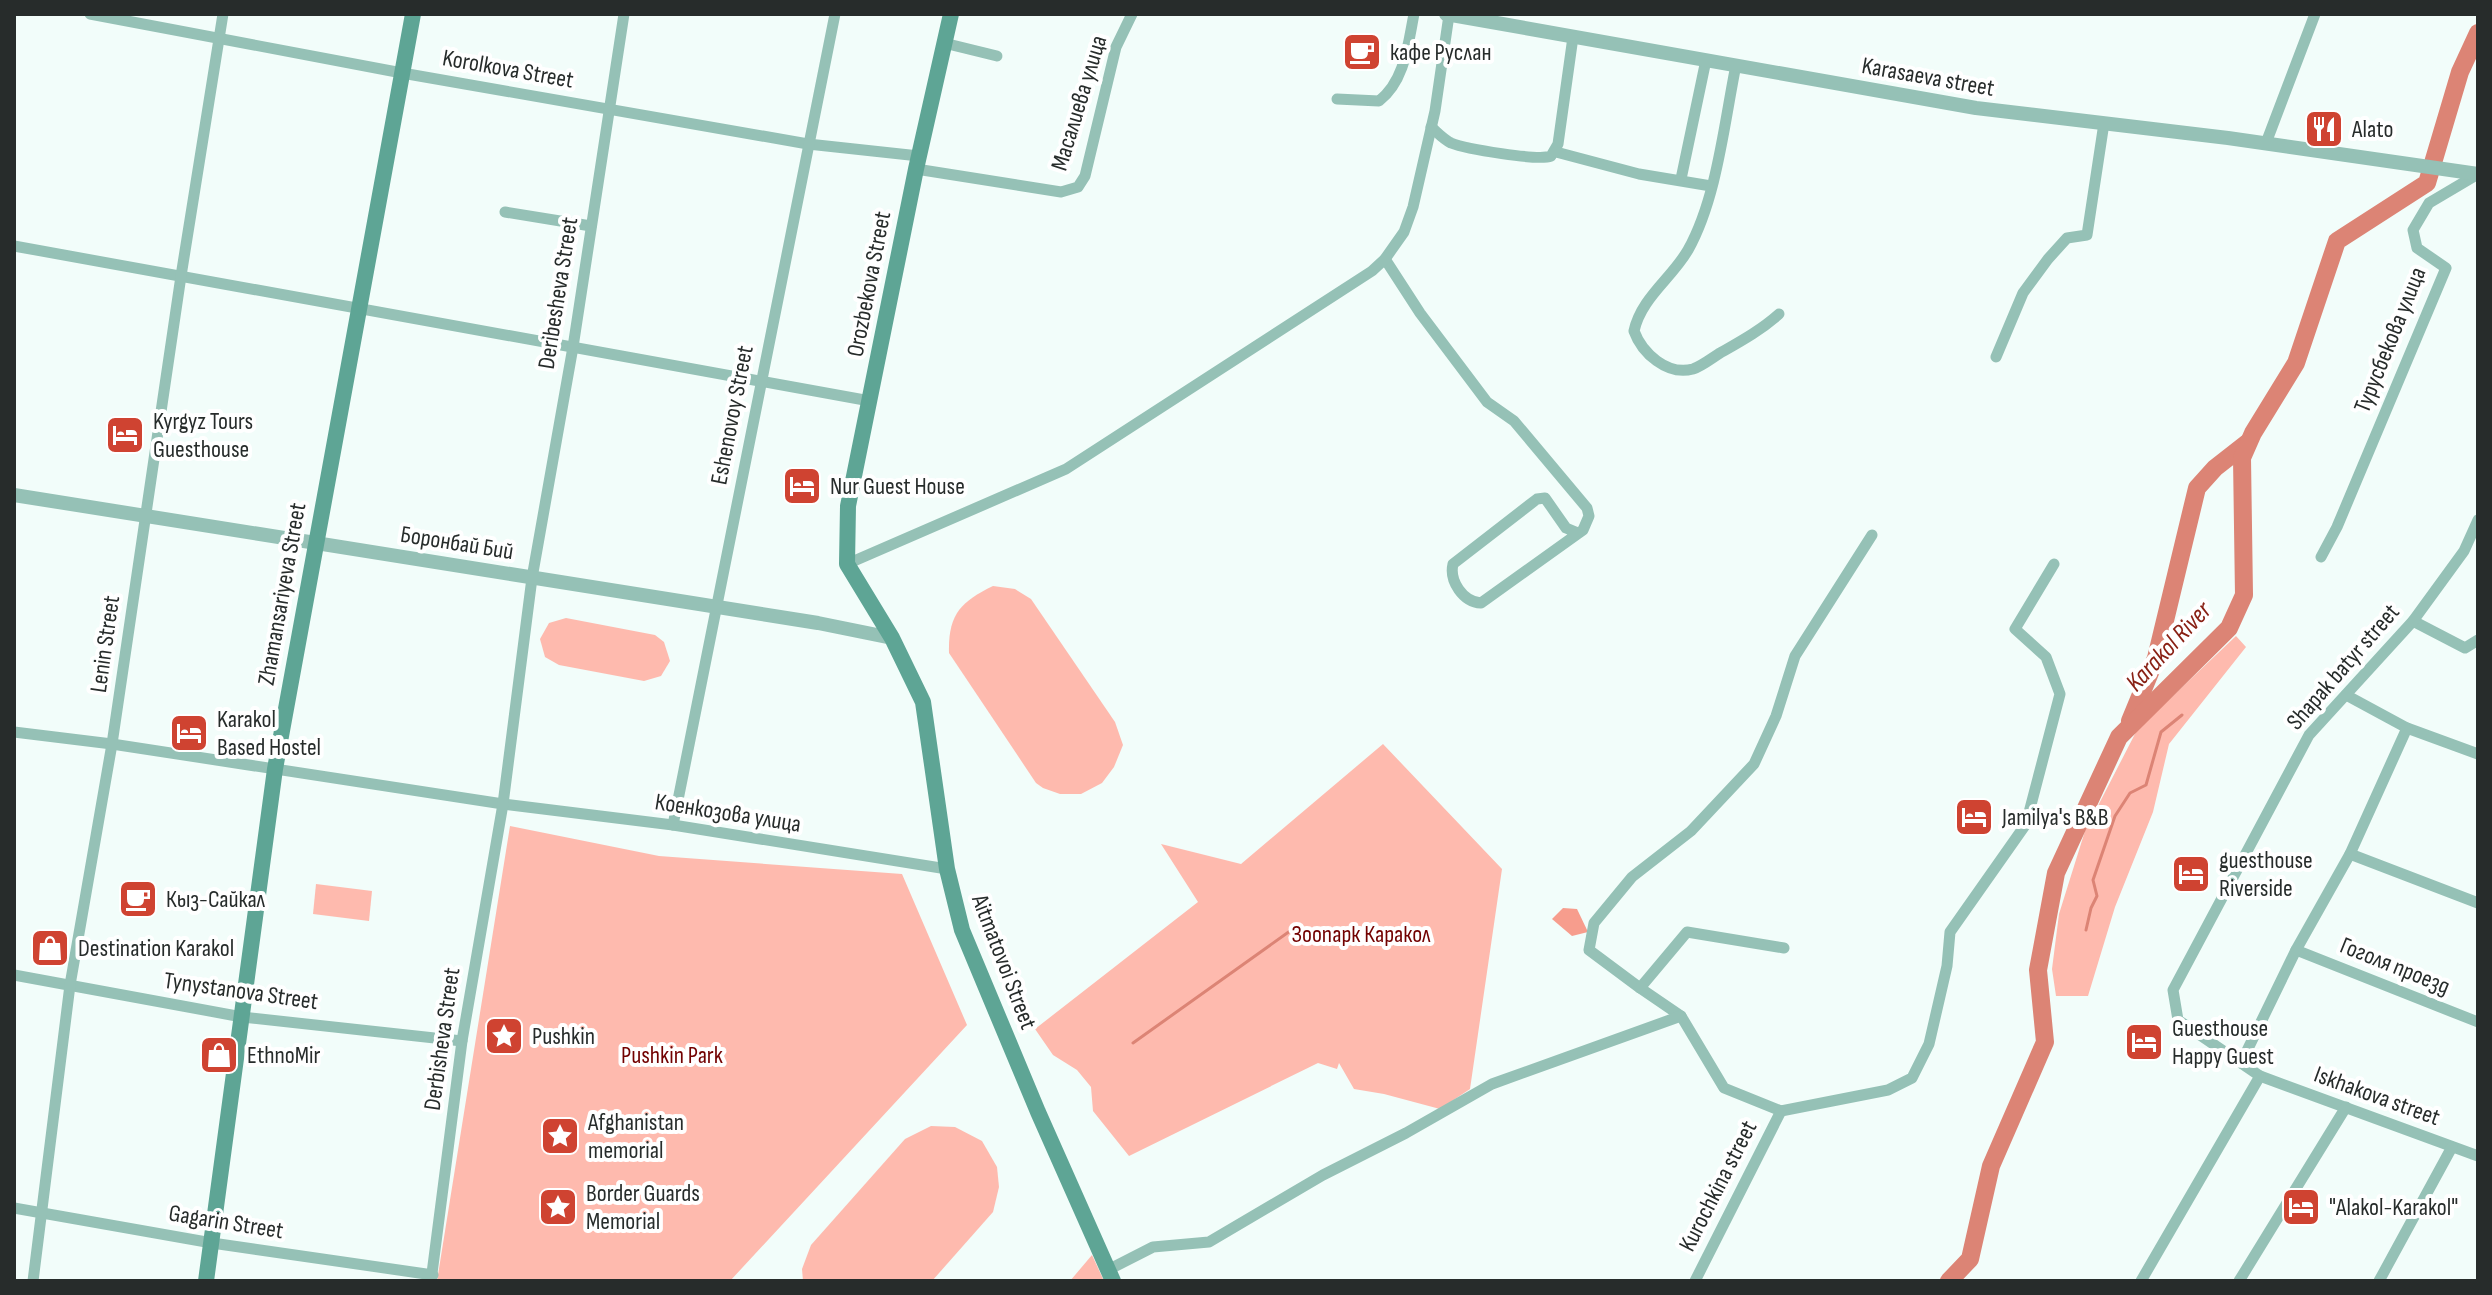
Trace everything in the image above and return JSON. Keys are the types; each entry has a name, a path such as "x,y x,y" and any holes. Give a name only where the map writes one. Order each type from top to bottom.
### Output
{"main road":[{"name":"Zhamansariyeva Street","path":"206,1281 275,769 413,14"},
{"name":"Orozbekova Street","path":"847,564 848,506 951,14"},
{"name":"Aitmatovoi Street","path":"847,564 892,638 923,702 947,869 962,930 1110,1275"}],"street":[{"name":"Korolkova Street","path":"90,14 402,73 918,163"},
{"name":"Lenin Street","path":"33,1281 70,985 112,744 223,14"},
{"name":"Deribesheva Street","path":"503,804 532,578 573,347 624,14"},
{"name":"Eshenovoy Street","path":"673,825 835,14"},
{"name":"Масалиева улица","path":"918,163 1061,192 1078,187 1085,176 1116,47 1132,14"},
{"path":"1337,99 1379,101 1388,95 1406,59 1414,14"},
{"path":"847,564 1066,469 1372,271 1385,259 1404,232 1413,207 1431,127 1447,14"},
{"name":"Karasaeva street","path":"1447,14 1976,108 2266,143 2478,174"},
{"path":"2266,143 2315,14"},
{"path":"1556,152 1573,37"},
{"path":"944,43 997,56"},
{"path":"1681,179 1706,60"},
{"path":"1736,65 1711,186 1698,228 1687,251 1645,303 1634,331 1641,346 1660,363 1680,371 1695,369 1759,330 1779,314"},
{"path":"1996,357 2023,293 2048,259 2067,238 2087,235 2104,123"},
{"path":"1431,127 1449,142 1463,147 1537,159 1556,152 1639,174 1711,186"},
{"name":"Турусбекова улица","path":"2321,557 2337,527 2446,268 2417,248 2413,230 2429,203 2478,174"},
{"path":"505,212 591,226"},
{"path":"14,246 870,401"},
{"path":"1385,259 1420,313 1479,392 1487,402 1514,421 1587,508 1589,516 1587,524 1578,533 1481,603 1468,599 1453,579 1453,564 1537,499 1545,498 1566,528 1578,533"},
{"name":"Боронбай Бий","path":"14,495 818,623 892,638"},
{"name":"Shapak batyr street","path":"2260,1076 2178,1020 2173,990 2309,735 2413,621 2464,551 2478,520"},
{"path":"1872,535 1795,656 1776,716 1754,764 1691,831 1632,877 1594,923 1589,950 1681,1016 1724,1088 1781,1111 1888,1090 1912,1078 1929,1044 1947,966 1950,932 2026,824 2057,708 2060,694 2046,657 2015,629 2054,564"},
{"path":"2413,621 2465,648 2478,640"},
{"path":"2346,695 2407,728 2478,754"},
{"path":"2241,1063 2296,950 2350,854 2407,728"},
{"name":"Коенкозова улица","path":"14,732 112,744 503,804 673,825 947,869"},
{"name":"Derbisheva Street","path":"432,1278 462,1041 503,804"},
{"path":"2350,854 2478,903"},
{"path":"1640,988 1687,932 1784,948"},
{"name":"Гоголя проезд","path":"2296,950 2478,1022"},
{"name":"Tynystanova Street","path":"14,975 242,1017 462,1041"},
{"path":"1110,1275 1153,1247 1209,1242 1323,1175 1492,1084 1681,1016"},
{"path":"2141,1281 2260,1076"},
{"name":"Iskhakova street","path":"2260,1076 2478,1156"},
{"path":"2239,1281 2346,1107"},
{"name":"Kurochkina street","path":"1695,1281 1781,1111"},
{"path":"2379,1281 2452,1147"},
{"name":"Gagarin Street","path":"14,1208 432,1278"}],"green space":[{"path":"993,586 1015,589 1031,599 1115,722 1123,745 1114,767 1102,783 1081,794 1060,794 1036,783 949,653 951,629 958,611 972,598"},
{"path":"566,618 655,635 664,642 670,661 661,676 644,681 559,665 545,657 540,639 549,623"},
{"path":"2236,636 2246,647 2169,744 2153,812 2115,907 2088,996 2056,996 2052,969 2059,914 2085,831 2137,730"},
{"name":"Зоопарк Каракол","path":"1383,744 1502,869 1470,1089 1440,1109 1354,1089 1339,1063 1337,1069 1318,1063 1129,1156 1093,1111 1091,1087 1077,1070 1053,1055 1035,1029 1198,902 1161,844 1241,864"},
{"name":"Pushkin Park","path":"510,826 659,856 902,874 967,1025 730,1281 437,1281"},
{"path":"316,884 372,891 369,921 313,914"},
{"path":"931,1126 955,1127 982,1141 997,1167 999,1187 993,1212 932,1281 803,1281 802,1269 811,1245 905,1139"},
{"path":"1092,1255 1104,1281 1070,1281"}],"shaded area":[{"path":"1563,908 1577,909 1588,932 1572,936 1552,919"}],"waterway":[{"name":"Karakol River","path":"1949,1281 1970,1259 1991,1166 2045,1042 2038,970 2056,873 2119,737 2229,628 2244,595 2242,458 2253,433 2296,363 2337,241 2427,183 2460,72 2478,33"},
{"path":"2130,721 2156,658 2197,488 2215,468 2247,443"},
{"path":"2086,930 2097,896 2093,880 2115,816 2130,793 2146,785 2161,732 2182,715"},
{"path":"1133,1043 1290,931"}],"place":[{"name":"кафе Руслан","path":"1362,52"},
{"name":"Alato","path":"2324,129"},
{"name":"Kyrgyz Tours Guesthouse","path":"125,435"},
{"name":"Nur Guest House","path":"802,486"},
{"name":"Karakol Based Hostel","path":"189,733"},
{"name":"Jamilya's B&B","path":"1974,817"},
{"name":"guesthouse Riverside","path":"2191,874"},
{"name":"Кыз-Сайкал","path":"138,899"},
{"name":"Destination Karakol","path":"50,948"},
{"name":"Pushkin","path":"504,1036"},
{"name":"Guesthouse Happy Guest","path":"2144,1042"},
{"name":"EthnoMir","path":"219,1055"},
{"name":"Afghanistan memorial","path":"560,1136"},
{"name":"Border Guards Memorial","path":"558,1207"},
{"name":"\"Alakol-Karakol\"","path":"2301,1207"}]}
